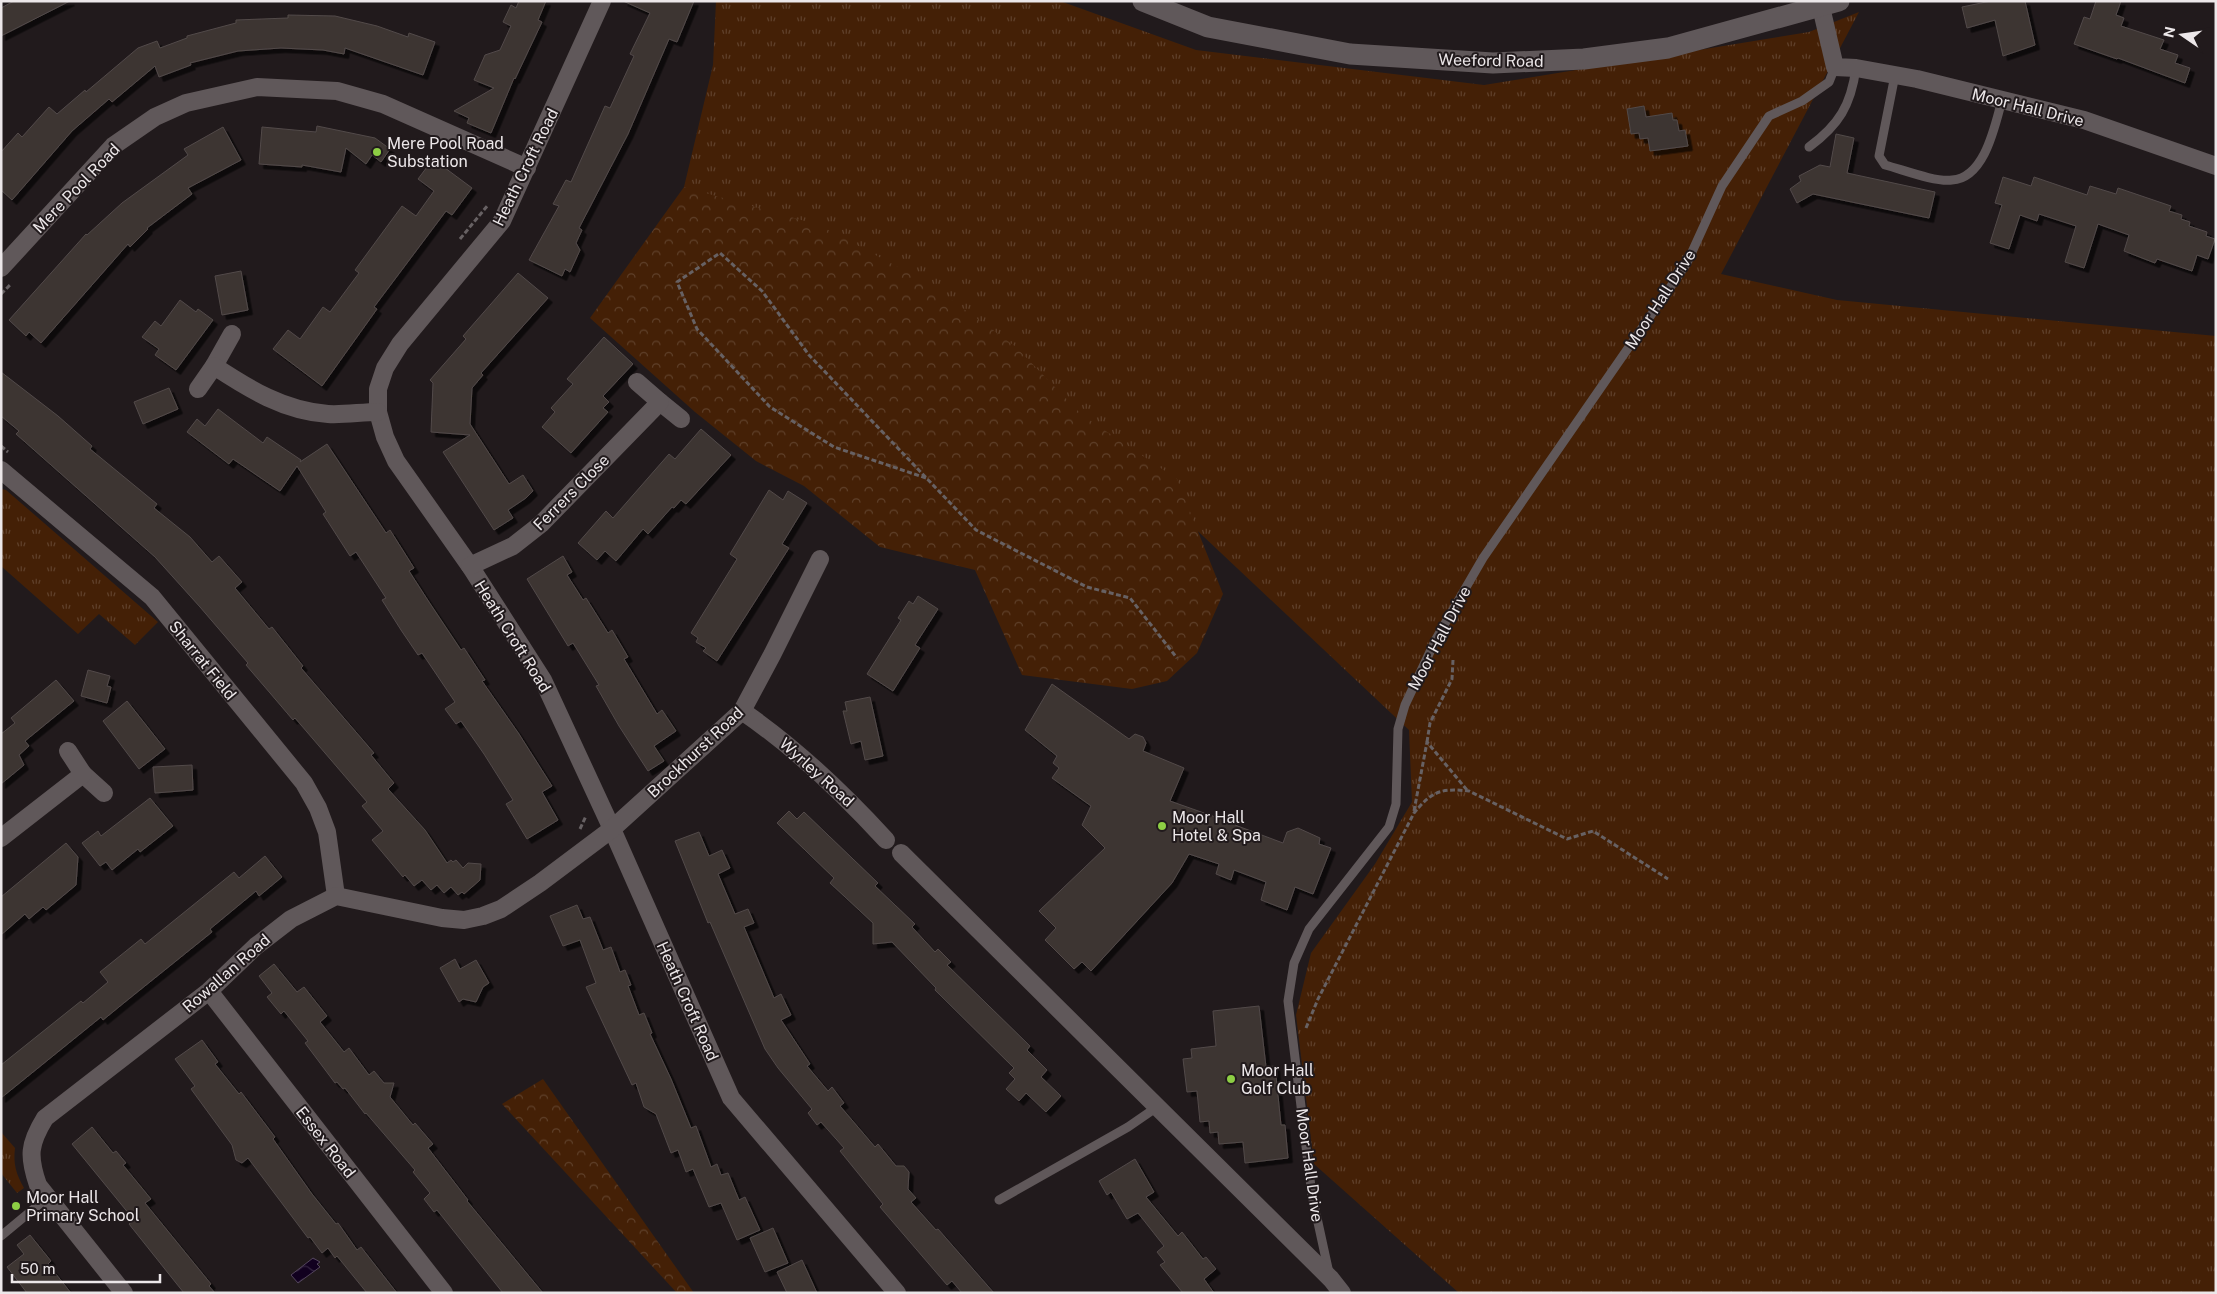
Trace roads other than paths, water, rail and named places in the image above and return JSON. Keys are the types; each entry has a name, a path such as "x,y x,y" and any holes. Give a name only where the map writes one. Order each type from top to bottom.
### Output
{"street":[{"name":"Heath Croft Road","path":"602,1 528,168 502,221 400,344 390,360 378,389 378,412 385,437 396,461 470,566 543,680 612,828 731,1098 897,1293"},
{"name":"Weeford Road","path":"1143,1 1208,27 1350,54 1493,63 1584,59 1668,48 1830,4"},
{"path":"1830,4 1835,67"},
{"name":"Moor Hall Drive","path":"1835,67 1856,68 1894,75 2084,120 2216,166"},
{"name":"Mere Pool Road","path":"1,268 113,146 120,141 155,117 186,104 257,87 337,91 374,102 528,168"},
{"path":"198,389 214,366 232,334"},
{"path":"214,366 254,392 283,404 328,414 378,412"},
{"path":"637,382 681,418"},
{"name":"Ferrers Close","path":"470,566 513,546 541,524 660,402"},
{"name":"Sharrat Field","path":"1,470 152,597 304,783 318,808 327,832 336,896"},
{"name":"Brockhurst Road","path":"612,828 742,712 820,559"},
{"name":"Wyrley Road","path":"742,712 774,733 812,764 859,810 886,840"},
{"path":"68,751 83,774 104,793"},
{"path":"1,838 83,774"},
{"path":"336,896 442,918 464,920 483,916 501,908 540,884 612,828"},
{"path":"901,853 1336,1286"},
{"name":"Rowallan Road","path":"124,1293 38,1185 32,1167 31,1149 34,1136 44,1118 209,991 256,946 291,919 336,896"},
{"name":"Essex Road","path":"209,991 444,1293"}],"lane":[{"name":"Moor Hall Drive","path":"1336,1286 1312,1195 1288,1001 1294,963 1309,930 1390,827 1396,804 1398,729 1405,705 1436,639 1483,558 1687,263 1722,186 1769,116 1802,101 1829,82 1835,67"},
{"path":"1809,147 1822,138 1844,112 1853,90 1856,68"},
{"path":"1894,75 1880,156 1885,165 1940,179 1960,179 1967,175 1980,160 1989,143 2002,100"},
{"path":"998,1200 1128,1127 1157,1107"},
{"path":"1,1236 48,1197"}],"water":[{"path":"313,1258 320,1262 317,1264 320,1267 298,1283 291,1275"}],"place":[{"name":"Mere Pool Road Substation","path":"377,152"},
{"name":"Moor Hall Hotel & Spa","path":"1162,826"},
{"name":"Moor Hall Golf Club","path":"1231,1079"},
{"name":"Moor Hall Primary School","path":"16,1206"}]}
